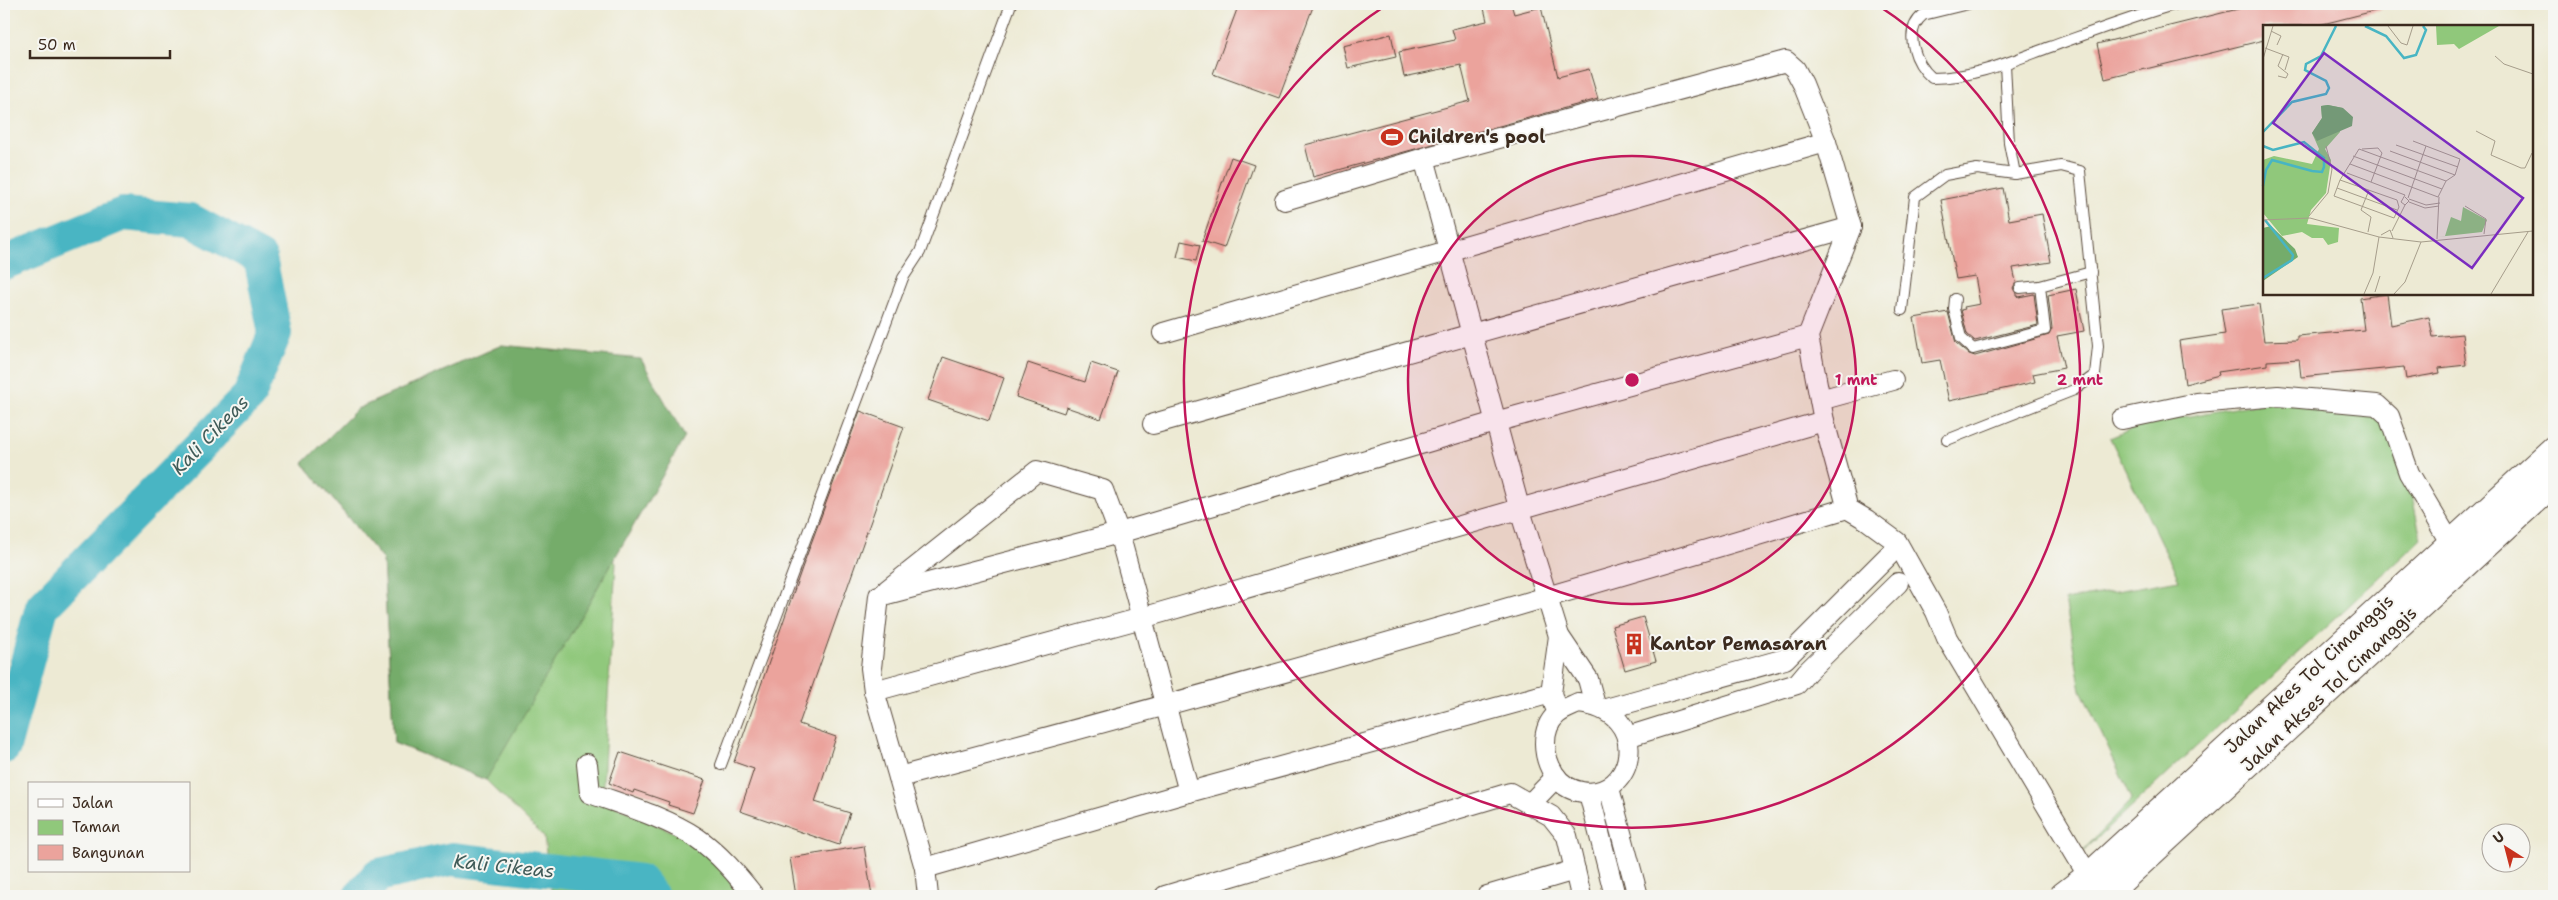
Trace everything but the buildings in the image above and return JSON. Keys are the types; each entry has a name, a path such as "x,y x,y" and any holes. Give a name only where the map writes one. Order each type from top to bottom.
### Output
{"main road":[{"name":"Jalan Akes Tol Cimanggis","path":"2064,896 2096,886 2451,544 2554,450"},
{"name":"Jalan Akses Tol Cimanggis","path":"2096,886 2554,481"}],"street":[{"path":"899,777 1165,707 1547,598 1841,510 1845,507 1846,502 1824,421 1808,336 1851,227 1826,142 1804,84 1796,69 1786,61 1424,158 1285,200"},
{"path":"1163,333 1826,142"},
{"path":"1424,158 1519,508 1559,636 1588,679 1600,707"},
{"path":"1153,424 1851,227"},
{"path":"880,596 1119,533 1495,422 1808,336"},
{"path":"1820,400 1893,380"},
{"path":"2122,420 2197,403 2278,396 2377,406 2388,416 2409,473 2451,544"},
{"path":"874,691 1142,618 1824,421"},
{"path":"928,896 924,868 874,691 871,668 880,596 1038,470 1103,490 1119,533 1189,792"},
{"path":"1845,507 1897,542 1936,612 1947,638 2096,886"},
{"path":"1600,707 1785,660 1889,555"},
{"path":"1627,737 1797,684 1898,583"},
{"path":"1557,714 1552,693 1559,636"},
{"path":"1785,660 1797,684"},
{"path":"924,868 1189,792 1552,693"},
{"path":"1578,703 1600,707 1619,720 1627,737 1629,748 1621,776 1609,788 1589,793 1568,790 1556,777 1545,752 1545,738 1550,723 1557,714 1578,703"},
{"path":"587,764 590,793 659,818 698,839 734,872 754,896"},
{"path":"1530,804 1556,777"},
{"path":"1609,788 1638,896"},
{"path":"1164,896 1219,889 1510,793 1552,816 1567,836 1581,896"},
{"path":"1589,793 1616,896"},
{"path":"1487,896 1576,870"}],"lane":[{"path":"721,765 903,278 920,252 1011,4"},
{"path":"1968,4 1923,15 1917,19 1913,37 1917,62 1932,78 1958,78 2005,64 2137,16 2177,4"},
{"path":"2134,4 2137,16"},
{"path":"2005,64 2009,142 2015,174"},
{"path":"1902,310 1915,196 1945,175 1978,169 2015,174 2061,166 2080,171 2098,346 2095,375 2074,390 1947,440"},
{"path":"2020,288 2040,286 2091,272"},
{"path":"1955,299 1954,309 1960,338 1973,348 2045,330 2040,286"}],"green space":[{"path":"502,345 540,471 616,563 602,800 717,852 737,896 552,896 544,837 486,780 394,743 383,560 303,463 357,409"},
{"path":"502,345 641,359 685,437 486,780 394,743 383,560 303,463 357,409"},
{"path":"2267,402 2394,409 2421,539 2077,857 2132,799 2081,690 2065,600 2179,580 2110,438 2140,425"}],"waterway":[{"name":"Kali Cikeas","path":"4,263 123,214 190,220 260,258 275,333 249,396 42,607 4,747"},
{"name":"Kali Cikeas","path":"360,896 378,875 452,859 640,881 652,896"}],"place":[{"name":"Children's pool","path":"1392,137"},
{"name":"Kantor Pemasaran","path":"1634,644"}]}
